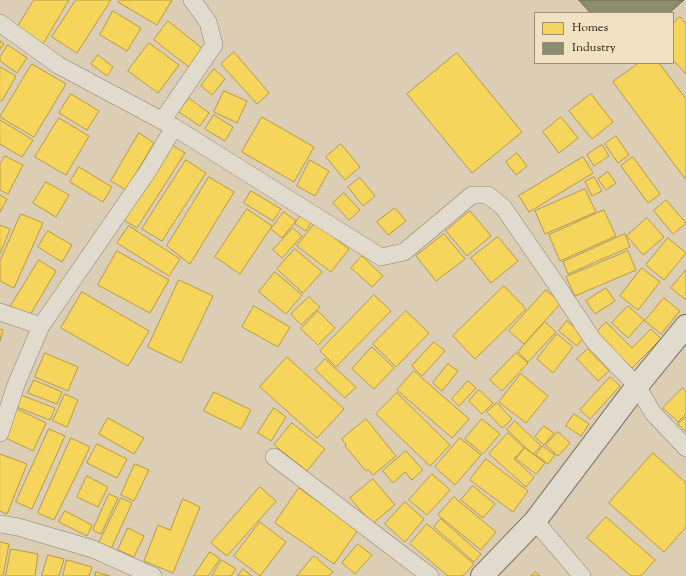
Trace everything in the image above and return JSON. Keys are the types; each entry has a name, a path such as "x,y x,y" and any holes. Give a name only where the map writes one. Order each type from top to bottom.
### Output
{"main road":[{"path":"482,576 535,522 637,386 686,326"}],"street":[{"path":"0,433 17,382 41,326 148,171 168,124 214,45 208,22 192,0"},
{"path":"0,23 58,65 168,124 381,257 404,252 472,195 488,195 503,206 593,340 637,386 653,413 686,448"},
{"path":"0,312 41,326"},
{"path":"274,458 430,576"},
{"path":"535,522 582,576"},
{"path":"0,524 18,527 93,549 154,576"}],"building: Homes":[{"path":"34,0 69,0 43,44 17,28"},
{"path":"76,0 111,0 77,53 52,37"},
{"path":"120,0 172,0 157,25 118,2"},
{"path":"113,11 141,28 127,51 100,35"},
{"path":"680,17 686,24 686,74 674,61 674,23"},
{"path":"168,21 203,49 189,67 154,40"},
{"path":"0,41 4,44 0,49"},
{"path":"149,43 179,65 158,93 128,71"},
{"path":"8,45 27,58 17,73 0,61 0,57"},
{"path":"234,52 269,93 257,104 221,64"},
{"path":"457,53 522,132 472,173 407,94"},
{"path":"98,55 113,67 107,76 91,64"},
{"path":"32,64 66,84 34,137 0,117"},
{"path":"638,64 660,64 686,99 686,180 613,82"},
{"path":"0,67 16,76 2,101 0,100"},
{"path":"214,69 225,79 212,95 201,86"},
{"path":"224,91 247,101 237,123 214,112"},
{"path":"71,94 99,111 87,130 59,113"},
{"path":"591,94 613,122 592,139 569,111"},
{"path":"189,98 209,113 200,126 179,112"},
{"path":"214,115 233,127 225,141 205,129"},
{"path":"262,117 314,147 294,182 242,152"},
{"path":"561,117 578,138 559,153 543,132"},
{"path":"59,118 89,136 66,175 35,157"},
{"path":"0,120 33,140 22,157 0,144"},
{"path":"139,133 154,143 126,190 111,181"},
{"path":"616,136 629,155 618,163 605,144"},
{"path":"169,143 185,153 137,228 121,218"},
{"path":"341,144 360,167 345,180 326,157"},
{"path":"602,145 609,156 594,166 587,155"},
{"path":"517,153 527,166 516,175 506,162"},
{"path":"5,156 23,165 8,194 0,190 0,165"},
{"path":"583,157 593,173 529,212 519,196"},
{"path":"633,157 660,194 648,203 621,166"},
{"path":"186,160 206,173 162,241 142,229"},
{"path":"310,160 329,171 315,196 297,186"},
{"path":"79,167 112,187 103,202 70,182"},
{"path":"608,172 616,183 606,190 598,179"},
{"path":"209,177 234,192 190,264 167,246"},
{"path":"594,177 602,191 592,196 585,182"},
{"path":"360,178 375,196 363,206 348,187"},
{"path":"46,182 69,195 56,217 33,203"},
{"path":"585,189 596,212 545,234 535,211"},
{"path":"251,191 281,209 273,221 244,203"},
{"path":"344,193 360,210 349,220 333,203"},
{"path":"0,195 7,199 0,212"},
{"path":"666,200 686,223 673,234 654,211"},
{"path":"395,208 406,221 388,235 377,222"},
{"path":"247,209 272,226 240,274 215,257"},
{"path":"604,210 616,236 560,261 549,235"},
{"path":"470,211 491,236 467,256 446,231"},
{"path":"284,212 296,221 282,238 271,229"},
{"path":"302,213 313,220 306,231 295,224"},
{"path":"21,214 43,223 14,288 0,281 0,261"},
{"path":"647,218 664,237 643,255 627,236"},
{"path":"315,223 349,249 331,272 297,246"},
{"path":"0,225 10,229 0,254"},
{"path":"129,226 180,259 169,276 117,243"},
{"path":"293,228 302,236 282,258 273,250"},
{"path":"48,231 72,245 62,262 38,247"},
{"path":"444,234 465,259 436,281 416,256"},
{"path":"625,234 630,247 568,274 563,262"},
{"path":"498,237 518,261 491,283 471,258"},
{"path":"668,238 686,253 664,280 646,265"},
{"path":"295,249 322,272 303,293 277,269"},
{"path":"117,251 169,280 150,313 98,285"},
{"path":"628,251 636,270 575,296 566,277"},
{"path":"362,256 383,276 372,287 351,268"},
{"path":"39,260 56,271 27,320 9,309"},
{"path":"642,268 660,282 638,310 620,296"},
{"path":"686,270 686,300 671,288"},
{"path":"275,272 302,295 286,314 259,292"},
{"path":"179,280 213,296 181,363 148,347"},
{"path":"504,286 526,309 475,359 453,336"},
{"path":"606,288 615,301 595,314 586,301"},
{"path":"546,290 561,303 524,344 509,331"},
{"path":"82,292 149,331 128,366 61,328"},
{"path":"374,295 391,311 336,367 320,351"},
{"path":"309,297 320,307 301,325 291,314"},
{"path":"664,298 680,311 661,334 645,321"},
{"path":"254,306 290,327 278,347 242,327"},
{"path":"628,306 644,320 628,338 612,323"},
{"path":"318,311 335,328 318,345 301,329"},
{"path":"406,311 429,333 396,367 373,344"},
{"path":"567,321 585,336 577,346 559,331"},
{"path":"545,322 556,332 528,362 518,352"},
{"path":"606,322 632,348 651,329 661,339 632,368 596,333"},
{"path":"0,329 3,330 0,341"},
{"path":"557,334 573,347 553,373 537,359"},
{"path":"434,342 445,351 422,376 412,366"},
{"path":"372,347 394,368 374,389 352,369"},
{"path":"588,349 609,371 598,381 577,359"},
{"path":"45,353 78,367 68,391 35,377"},
{"path":"516,353 528,363 502,391 490,380"},
{"path":"287,357 344,409 317,438 260,387"},
{"path":"325,359 356,387 345,398 315,370"},
{"path":"448,364 458,371 442,391 433,383"},
{"path":"414,371 469,419 452,438 397,390"},
{"path":"521,374 548,396 526,423 499,402"},
{"path":"610,377 620,386 590,419 580,410"},
{"path":"34,380 62,392 57,404 28,393"},
{"path":"468,381 476,388 459,406 452,399"},
{"path":"683,388 686,391 686,414 678,422 663,408"},
{"path":"479,390 493,403 482,414 469,401"},
{"path":"214,392 251,410 241,429 204,411"},
{"path":"397,393 450,445 430,466 376,414"},
{"path":"18,394 55,408 50,420 14,406"},
{"path":"65,394 78,400 67,427 53,421"},
{"path":"497,403 512,419 502,428 487,412"},
{"path":"15,408 46,423 33,451 2,436"},
{"path":"274,408 286,417 271,441 258,433"},
{"path":"574,414 589,424 581,436 566,426"},
{"path":"686,417 686,432 678,424"},
{"path":"108,418 144,438 134,454 99,434"},
{"path":"366,419 396,456 373,475 368,469 366,471 345,446 346,445 342,439"},
{"path":"482,419 500,434 483,454 465,439"},
{"path":"515,421 541,446 533,454 507,430"},
{"path":"292,423 325,449 307,471 274,445"},
{"path":"544,426 554,433 544,445 535,437"},
{"path":"49,429 65,436 32,509 16,502"},
{"path":"558,432 570,443 558,456 546,445"},
{"path":"508,433 524,448 514,459 534,477 526,487 489,454"},
{"path":"71,438 90,447 54,520 38,513"},
{"path":"460,438 481,455 455,485 435,467"},
{"path":"97,444 127,459 117,478 87,463"},
{"path":"543,446 555,455 548,464 536,455"},
{"path":"525,448 545,463 536,474 516,459"},
{"path":"406,451 423,470 412,480 405,472 393,483 383,471"},
{"path":"653,453 686,483 686,527 664,552 609,503"},
{"path":"0,454 27,464 7,514 0,511"},
{"path":"486,459 528,491 513,512 470,480"},
{"path":"135,464 149,470 134,501 121,495"},
{"path":"432,474 450,490 427,515 409,500"},
{"path":"87,476 108,487 98,507 77,497"},
{"path":"373,479 395,505 372,524 350,498"},
{"path":"473,486 495,504 483,518 461,500"},
{"path":"260,487 276,501 227,556 211,543"},
{"path":"299,488 358,530 334,564 275,523"},
{"path":"109,494 118,498 101,534 93,530"},
{"path":"454,497 496,532 481,550 438,515"},
{"path":"121,498 132,503 111,549 99,543"},
{"path":"183,499 200,507 173,573 144,561 158,525 170,530"},
{"path":"405,502 424,519 405,542 385,524"},
{"path":"65,511 92,525 87,536 59,522"},
{"path":"606,517 655,560 641,576 631,576 587,538"},
{"path":"441,519 481,554 474,562 434,527"},
{"path":"260,522 286,542 260,576 234,556"},
{"path":"427,524 474,564 463,576 448,576 410,544"},
{"path":"128,528 144,536 134,557 118,550"},
{"path":"0,542 9,544 3,576 0,576"},
{"path":"358,544 372,555 355,574 342,563"},
{"path":"11,549 38,554 35,576 6,576"},
{"path":"210,552 220,559 208,576 194,576"},
{"path":"48,555 64,559 59,576 42,576"},
{"path":"314,556 333,572 329,576 297,576"},
{"path":"67,560 92,567 89,576 63,576"},
{"path":"222,560 236,569 231,576 212,576"},
{"path":"243,569 252,576 238,576"},
{"path":"96,572 110,576 95,576"},
{"path":"536,572 540,576 531,576"}],"building: Industry":[{"path":"579,0 684,0 670,12 590,12"}]}
